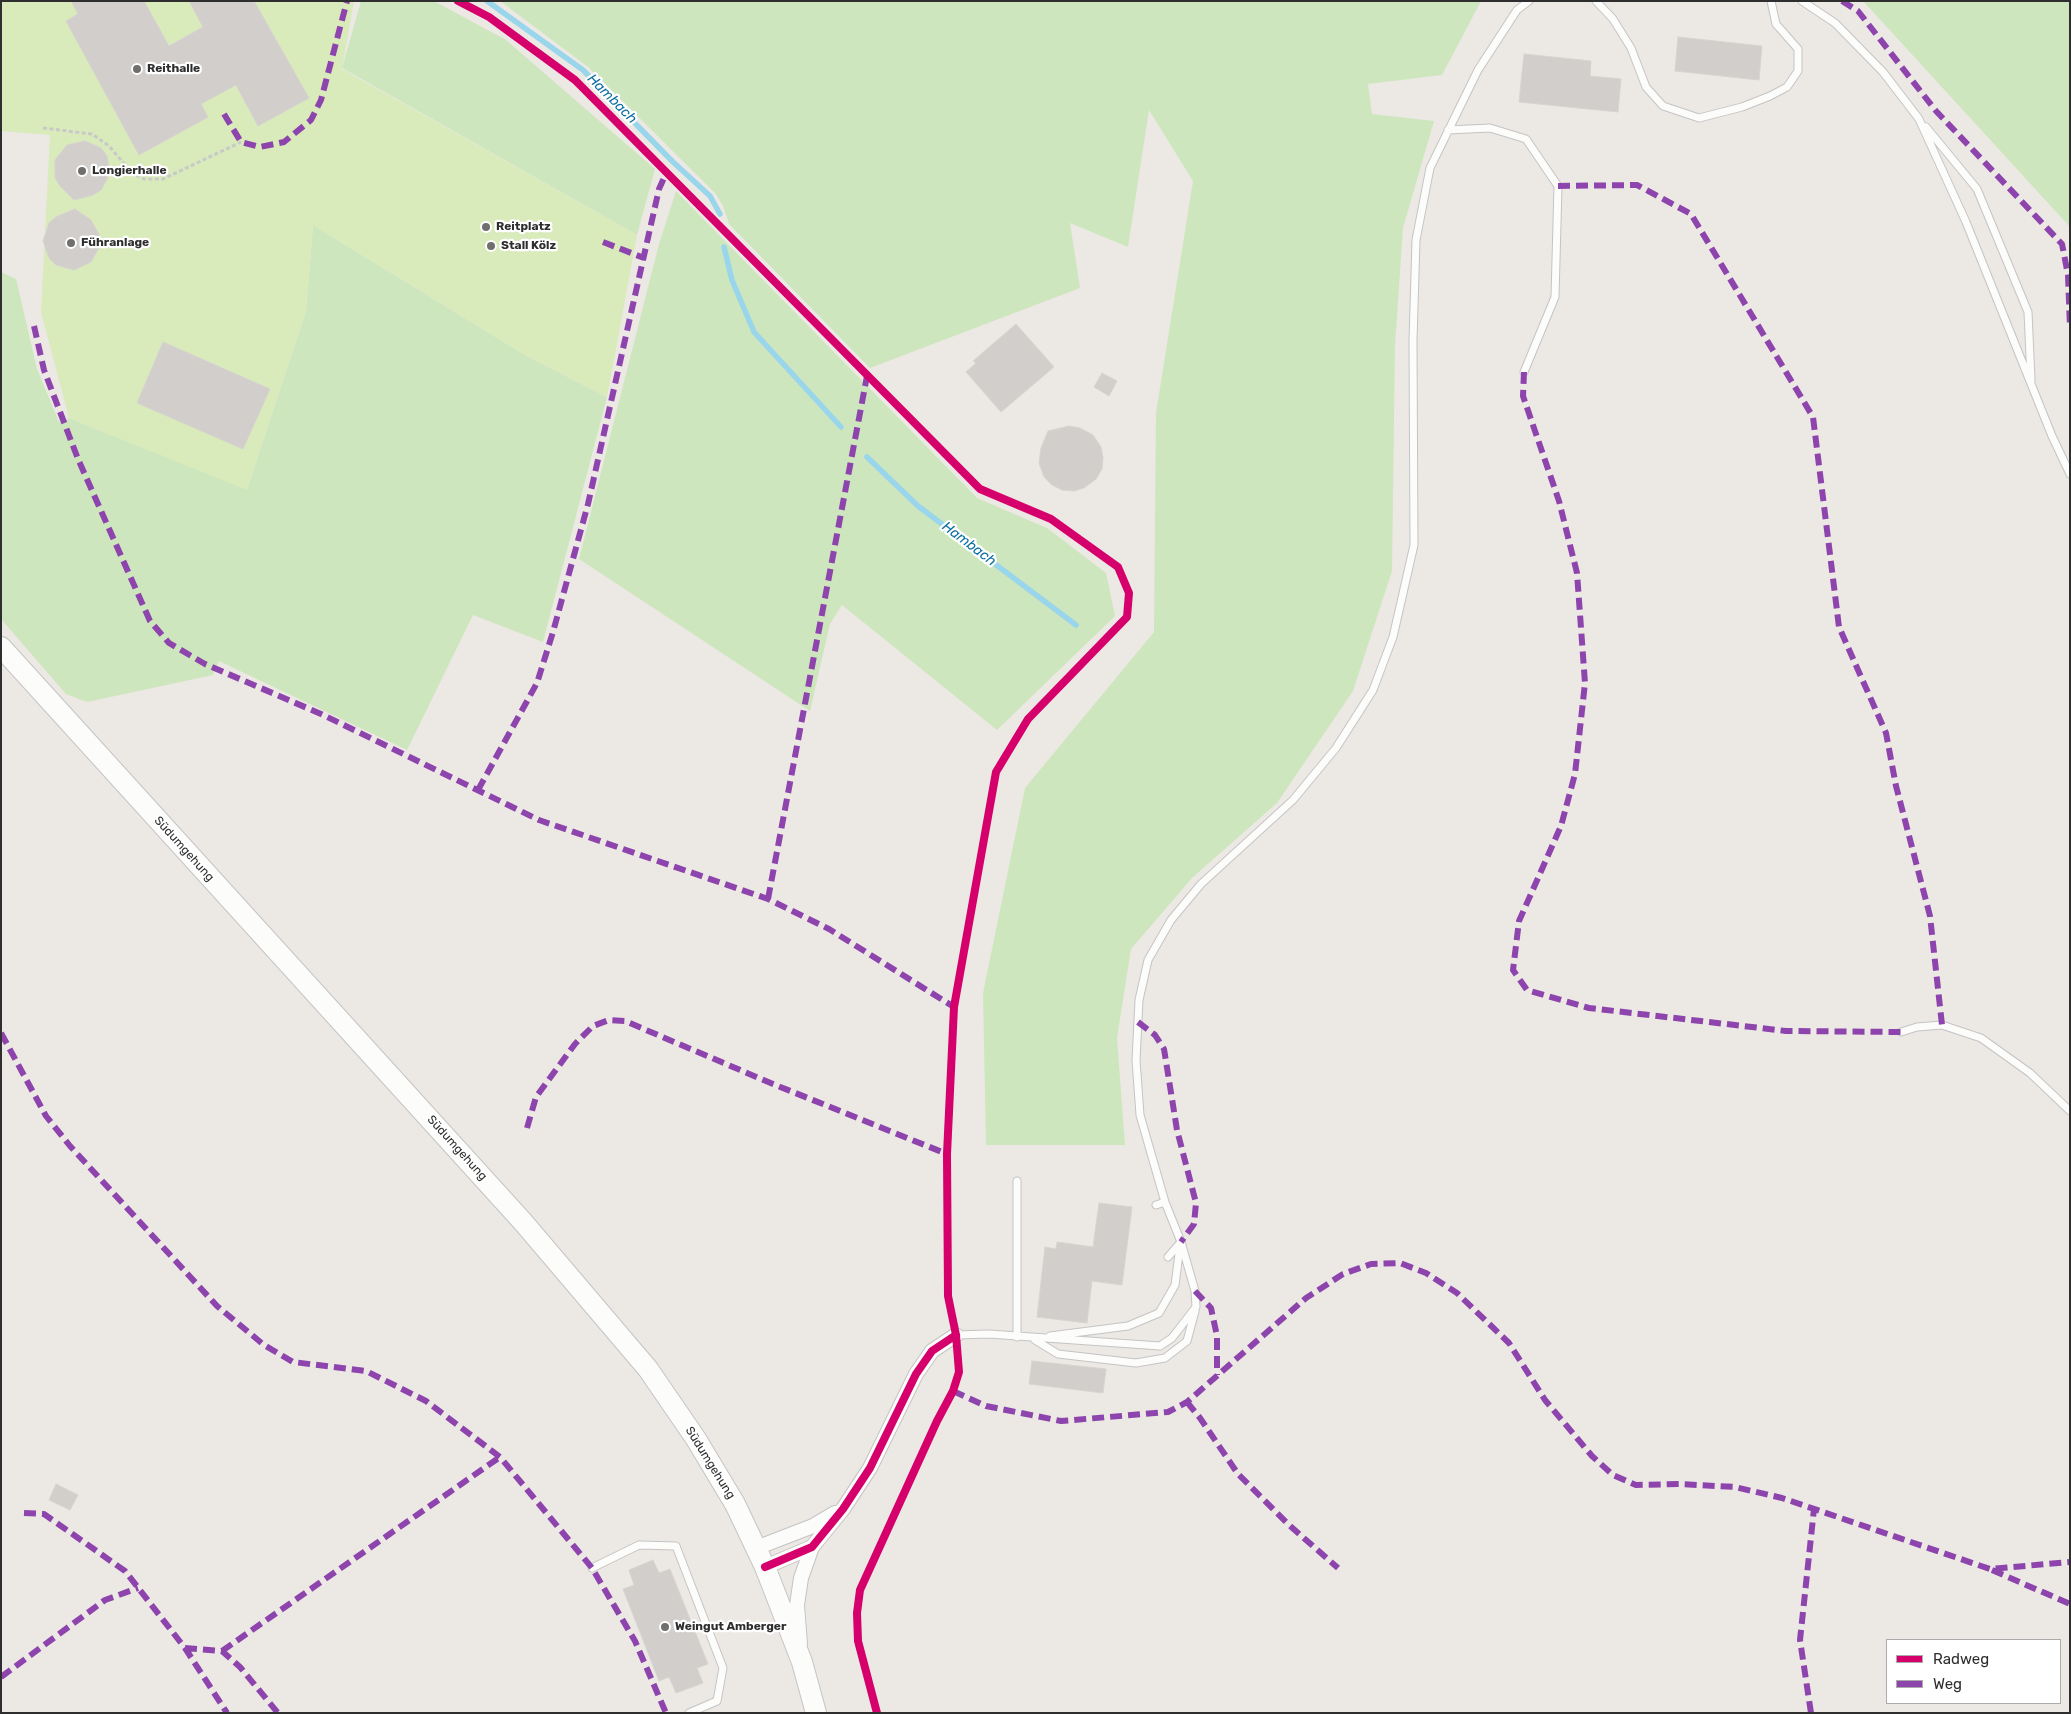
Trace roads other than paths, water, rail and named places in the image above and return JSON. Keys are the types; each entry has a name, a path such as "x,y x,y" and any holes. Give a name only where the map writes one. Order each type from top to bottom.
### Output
{"main road":[{"name":"Südumgehung","path":"1,647 523,1222 648,1369 723,1482 756,1548 802,1662 816,1713"}],"street":[{"path":"802,1662 797,1605 801,1578 812,1547 843,1509 870,1468 916,1374 932,1351 956,1335"},
{"path":"756,1548 813,1526 843,1509"},
{"path":"764,1567 812,1547"}],"lane":[{"path":"1032,1338 1058,1354 1136,1363 1165,1358 1187,1341 1196,1306 1195,1291 1181,1242 1165,1202 1139,1106 1136,1060 1139,1000 1148,960 1171,920 1201,884 1293,800 1336,748 1372,690 1393,637 1414,545 1413,341 1416,240 1430,168 1478,70 1518,10 1529,1"},
{"path":"1596,1 1613,20 1631,48 1646,87 1663,106 1699,118 1742,108 1770,96 1787,87 1798,71 1798,49 1776,24 1771,1"},
{"path":"1802,1 1835,23 1883,72 1977,189 2028,312 2032,385"},
{"path":"1919,119 1966,222 2070,474"},
{"path":"1448,130 1490,128 1526,139 1558,186 1555,297 1524,372"},
{"path":"1901,1032 1917,1027 1942,1025 1981,1038 2030,1073 2070,1111"},
{"path":"1017,1181 1017,1337"},
{"path":"1156,1205 1165,1202"},
{"path":"1168,1257 1181,1242"},
{"path":"1032,1338 1128,1326 1159,1313 1175,1285 1181,1242"},
{"path":"956,1335 1160,1346 1172,1338 1196,1306"},
{"path":"592,1568 639,1545 676,1546 723,1668 717,1701 689,1713"}],"waterway":[{"name":"Hambach","path":"487,1 583,70 672,161 710,196 720,214"},
{"name":"Hambach","path":"724,247 732,280 754,332 841,427"},
{"name":"Hambach","path":"867,457 918,506 1076,625"}],"place":[{"name":"Reithalle","path":"137,69"},
{"name":"Longierhalle","path":"82,171"},
{"name":"Reitplatz","path":"486,227"},
{"name":"Führanlage","path":"71,243"},
{"name":"Stall Kölz","path":"491,246"},
{"name":"Weingut Amberger","path":"665,1627"}]}
